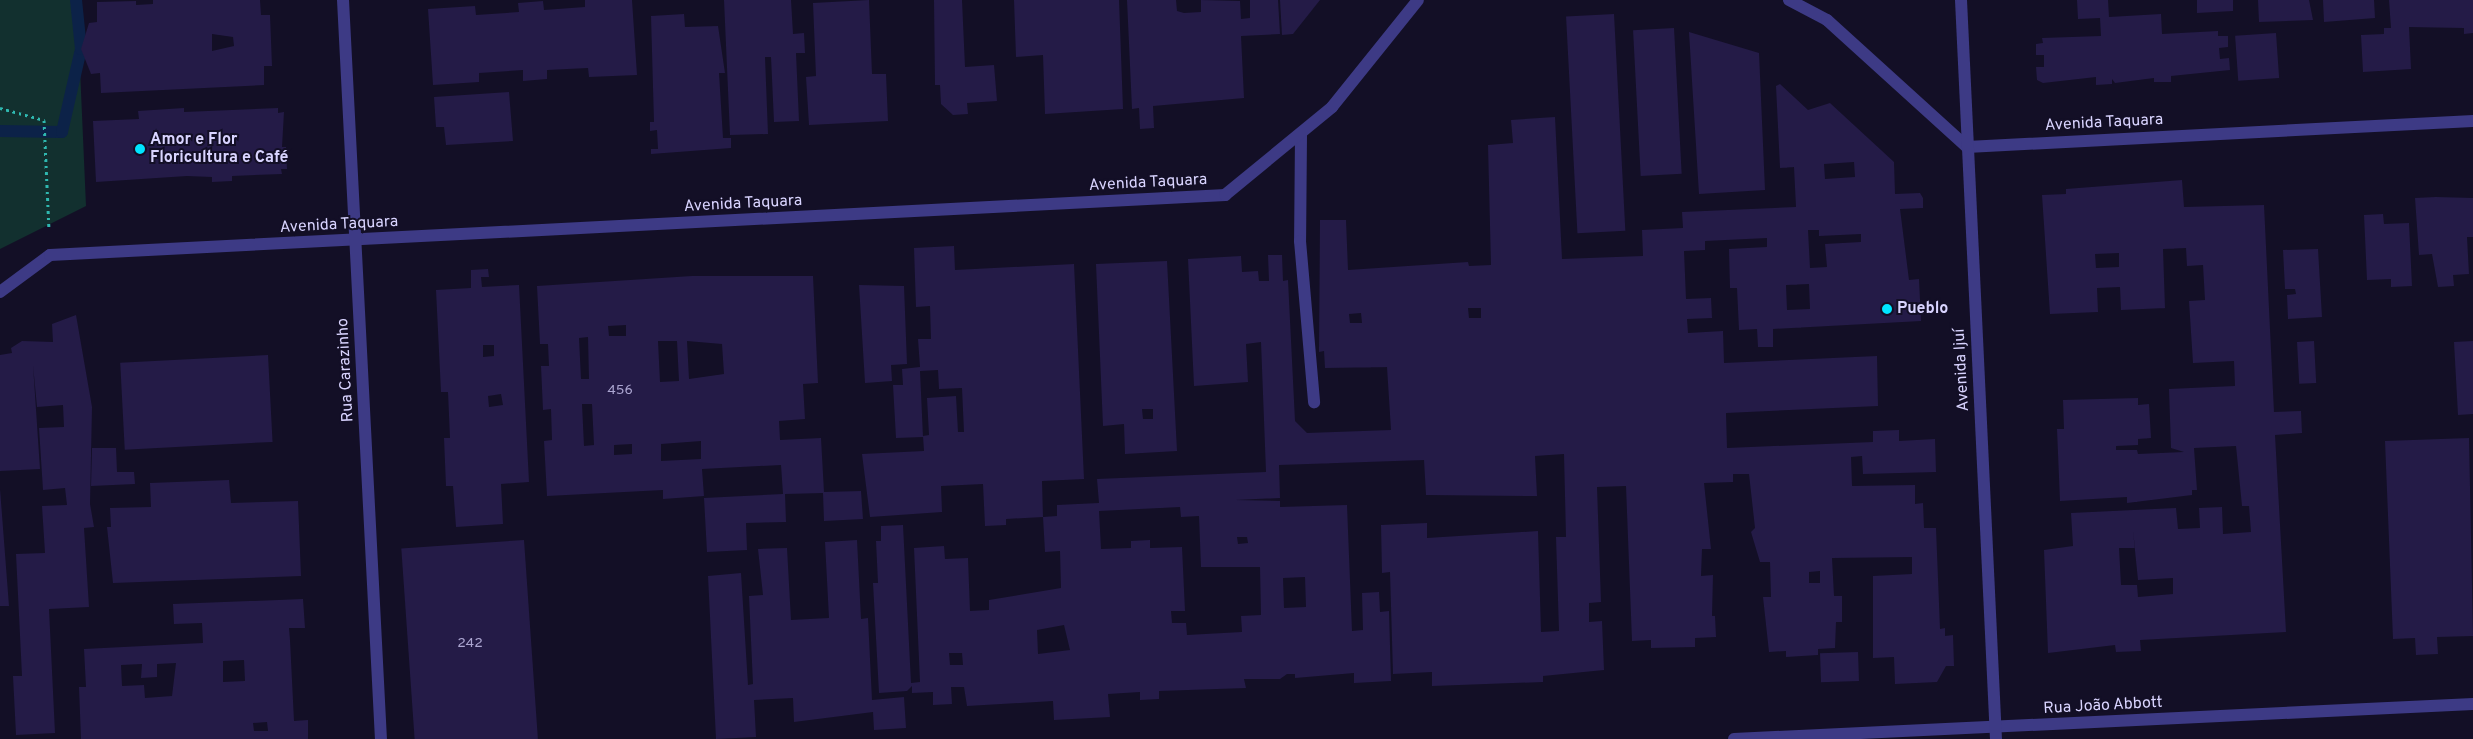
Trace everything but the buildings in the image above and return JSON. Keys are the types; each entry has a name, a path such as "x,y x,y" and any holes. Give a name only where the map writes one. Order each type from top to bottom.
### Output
{"street":[{"name":"Rua Carazinho","path":"343,0 381,739"},
{"name":"Avenida Taquara","path":"50,255 355,241 1225,195 1332,108 1418,0"},
{"path":"1789,0 1828,20 1967,146"},
{"name":"Avenida Ijuí","path":"1960,0 1996,733"},
{"name":"Avenida Taquara","path":"1967,146 2473,121"},
{"path":"1301,135 1300,241 1314,402"},
{"path":"0,292 50,255"},
{"name":"Rua João Abbott","path":"1734,739 1996,733 2473,704"}],"path":[{"path":"0,108 44,120 50,255"}],"green space":[{"path":"0,0 77,0 86,206 0,249"}],"waterway":[{"path":"0,131 62,132 81,49 76,0"}],"place":[{"name":"Amor e Flor Floricultura e Café","path":"140,149"},
{"name":"Pueblo","path":"1887,309"}]}
